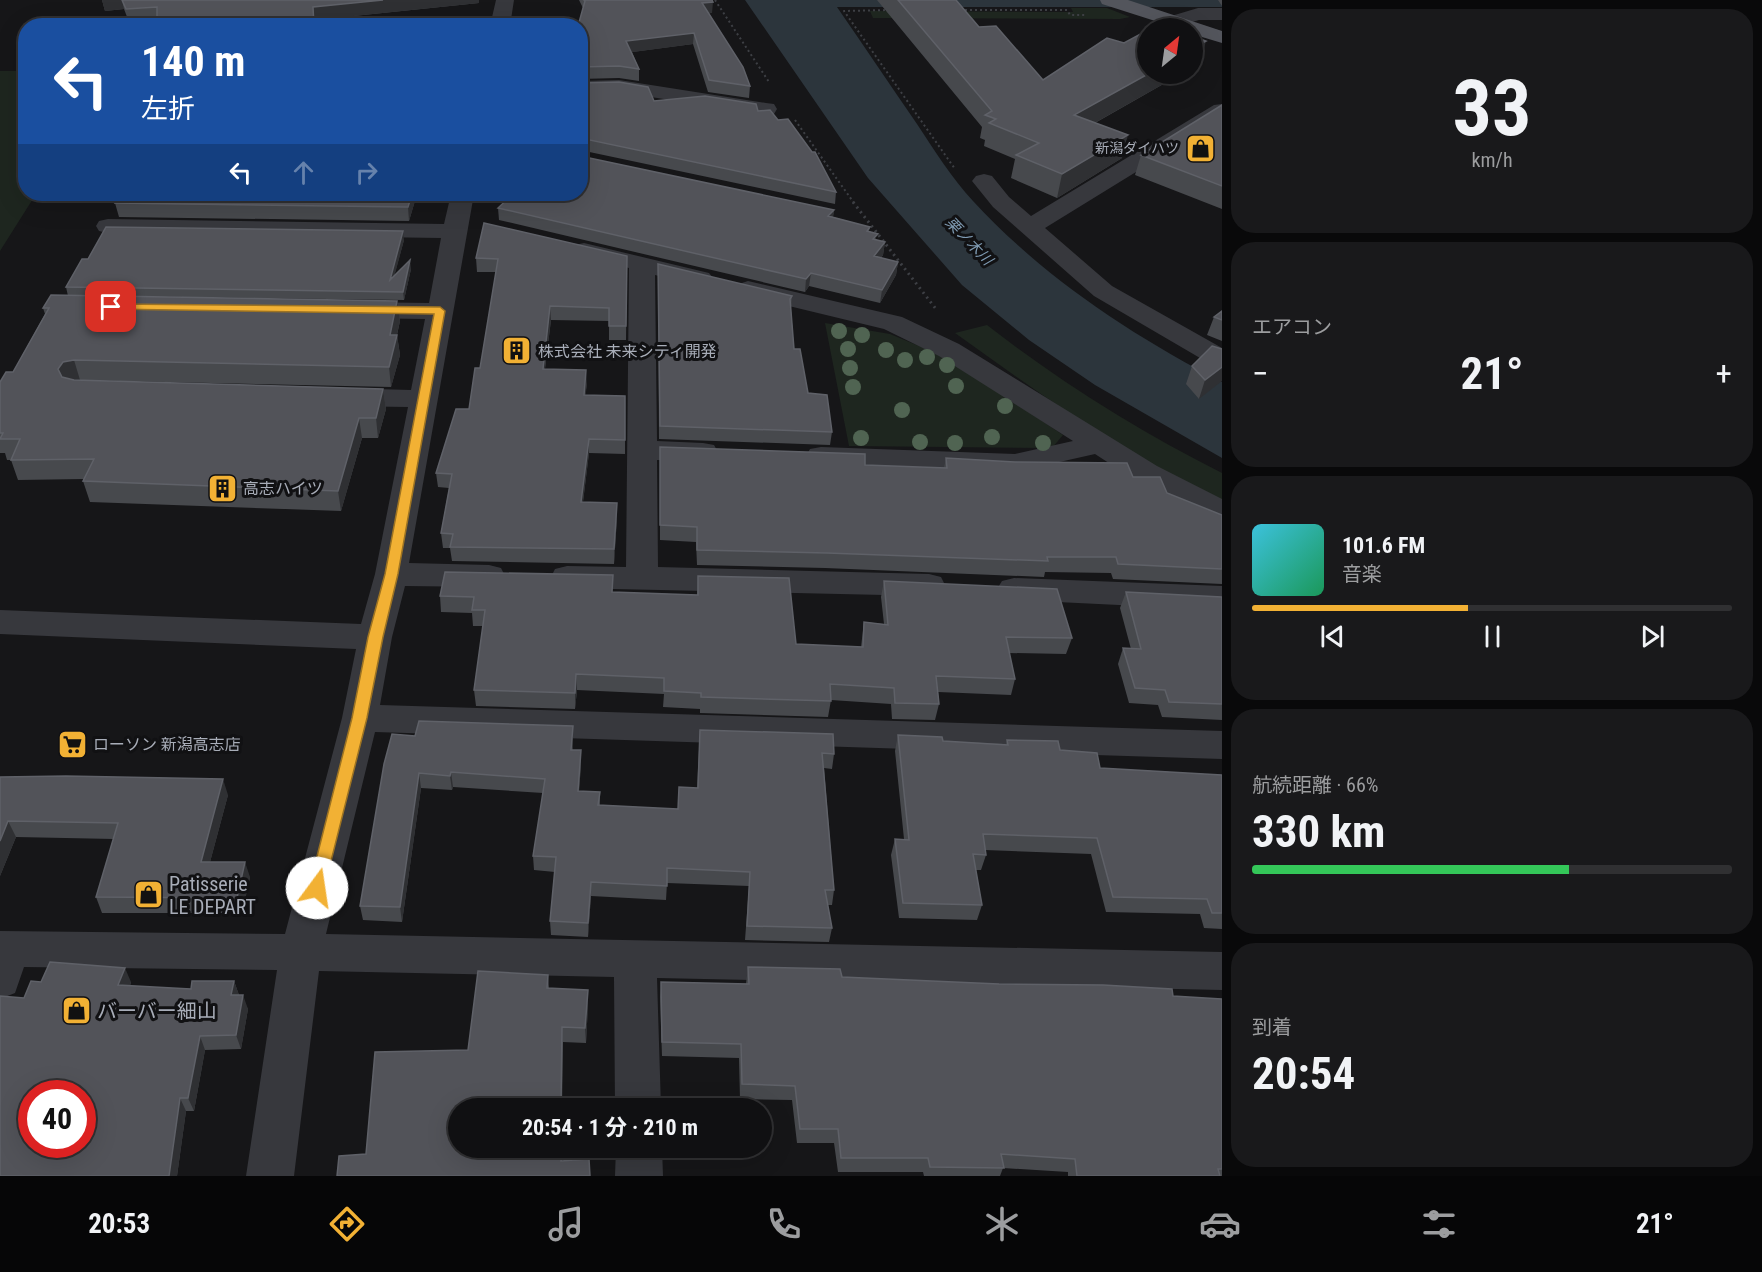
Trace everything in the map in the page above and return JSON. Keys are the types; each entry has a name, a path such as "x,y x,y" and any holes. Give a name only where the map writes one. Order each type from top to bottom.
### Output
{"main road":[{"path":"1110,0 1166,18"},
{"path":"1203,31 1222,37"}],"street":[{"path":"502,18 505,0"},
{"path":"1185,18 1198,14 1222,14"},
{"path":"588,87 619,86 766,109"},
{"path":"1030,227 1222,110"},
{"path":"984,181 1001,202 1103,291 1222,359"},
{"path":"108,226 463,218 440,311 391,574 375,637 360,718 301,952 270,1176"},
{"path":"560,245 893,323 950,350 1146,473 1222,512"},
{"path":"642,264 642,578"},
{"path":"334,309 440,311"},
{"path":"317,396 424,399"},
{"path":"794,455 1016,463 1100,444"},
{"path":"642,450 735,453"},
{"path":"391,574 825,581 954,586"},
{"path":"989,588 1222,598"},
{"path":"0,622 375,637"},
{"path":"360,718 1222,745"},
{"path":"3,959 301,952 1222,971"},
{"path":"635,958 638,1098"},
{"path":"639,1158 639,1176"}],"path":[{"path":"715,0 772,87"},
{"path":"844,11 890,10"},
{"path":"949,10 1067,10 1070,15 1092,15"},
{"path":"792,116 872,228 937,310"}],"shaded area":[{"path":"1071,8 1107,8 1130,17 1120,19 873,18 870,11 1073,12"},
{"path":"0,71 18,71 18,201 32,201 0,251"},
{"path":"825,323 890,334 948,358 1063,435 1052,448 849,446"},
{"path":"987,325 1101,405 1222,473 1222,502 1186,484 1118,444 955,333"}],"water":[{"name":"栗ノ木川","path":"745,0 1222,0 1222,7 837,7 951,173 973,201 1000,229 1029,255 1090,302 1155,345 1222,382 1222,458 1095,385 1029,340 962,285 868,178"}],"building":[{"path":"122,0 383,0 313,7 314,18 157,18 157,7 126,9"},
{"path":"712,0 713,2 702,3 743,67 750,86 709,80 694,33 626,41 639,69 619,66 588,67 588,18 580,18 585,1"},
{"path":"898,0 956,0 979,27 996,26 1043,80 1107,38 1124,43 1137,36 1137,80 1074,115 1128,135 1062,174 1016,155 1039,143 989,123 996,119 985,115 992,111"},
{"path":"619,82 648,87 654,101 705,96 756,104 758,111 770,110 778,120 788,119 812,152 815,152 836,192 588,140 588,83"},
{"name":"新潟ダイハツ","path":"1222,105 1222,186 1141,155"},
{"path":"588,158 834,210 828,216 870,227 867,231 878,234 873,239 885,242 874,256 898,262 882,290 811,273 806,279 498,208 506,201 588,201"},
{"path":"116,201 410,201 408,207 115,203"},
{"path":"484,223 627,256 626,326 609,326 609,308 550,306 543,369 586,370 584,395 625,396 625,440 589,439 581,502 617,503 614,549 450,547 453,534 441,533 452,474 436,473 456,409 469,409 475,368 480,368 498,259 476,258"},
{"path":"106,227 403,231 390,280 410,260 403,292 66,287 82,259 88,259"},
{"path":"658,264 792,296 790,299 794,349 800,349 808,393 827,395 832,432 660,426"},
{"path":"51,295 397,301 390,335 397,335 389,367 74,360 63,362 58,369 62,377 74,380 383,389 376,418 359,418 338,491 83,481 94,459 11,460 20,439 0,439 3,433 0,433 0,382 6,372 13,372 49,308 43,308"},
{"path":"1222,311 1222,320 1214,317"},
{"path":"1212,346 1222,349 1222,367 1205,380 1192,366"},
{"path":"660,447 865,454 865,465 947,468 946,458 1015,462 1127,463 1133,477 1160,477 1167,493 1222,515 1222,569 1118,564 1116,557 1047,557 1048,561 697,550 697,527 660,525"},
{"path":"445,572 613,575 612,592 698,595 698,576 789,578 796,644 863,647 864,622 888,625 884,581 1057,589 1072,638 1006,637 1015,679 936,676 939,704 895,703 894,688 830,684 831,701 701,697 701,693 664,691 664,678 576,674 575,693 474,690 485,610 472,610 474,597 440,596"},
{"path":"1126,592 1222,597 1222,704 1169,702 1165,690 1135,688 1123,648 1141,649"},
{"path":"419,721 573,726 571,750 581,750 578,791 600,792 598,805 678,809 679,787 698,788 700,730 833,734 834,754 822,753 834,890 825,890 832,928 747,926 750,872 667,868 667,886 591,882 588,923 550,921 556,857 533,856 545,779 451,772 450,776 419,773 400,907 360,906 384,764 392,734 415,736"},
{"path":"898,735 942,737 943,741 1008,745 1007,740 1058,741 1060,750 1097,753 1100,768 1222,775 1222,913 1212,913 1207,899 1113,897 1097,838 983,834 986,855 973,854 982,905 903,903 895,839 909,840"},
{"path":"0,777 223,779 201,862 245,862 237,898 96,897 118,823 8,821 0,841"},
{"path":"50,962 125,968 118,985 191,989 192,981 234,981 231,995 243,995 236,1035 200,1036 188,1098 180,1098 169,1176 0,1176 0,996 24,998 31,981 41,982"},
{"path":"748,967 840,969 842,977 1172,989 1173,996 1222,999 1222,1169 1218,1169 1220,1176 1077,1176 1075,1159 1001,1154 1004,1168 930,1167 928,1158 841,1158 838,1129 800,1129 795,1086 742,1084 741,1044 662,1042 661,982 749,984"},
{"path":"478,971 548,975 547,988 588,990 585,1028 562,1027 561,1098 448,1098 448,1158 561,1158 561,1161 589,1159 590,1176 337,1176 339,1156 366,1154 375,1052 468,1050"}],"place":[{"name":"新潟ダイハツ","path":"1200,148"},
{"name":"株式会社 未来シティ開発","path":"517,351"},
{"name":"高志ハイツ","path":"222,488"},
{"name":"ローソン 新潟高志店","path":"72,744"},
{"name":"Patisserie LE DEPART","path":"148,895"},
{"name":"バーバー細山","path":"76,1011"}],"route":[{"path":"111,307 440,311 391,574 375,637 360,718 317,888"}]}
